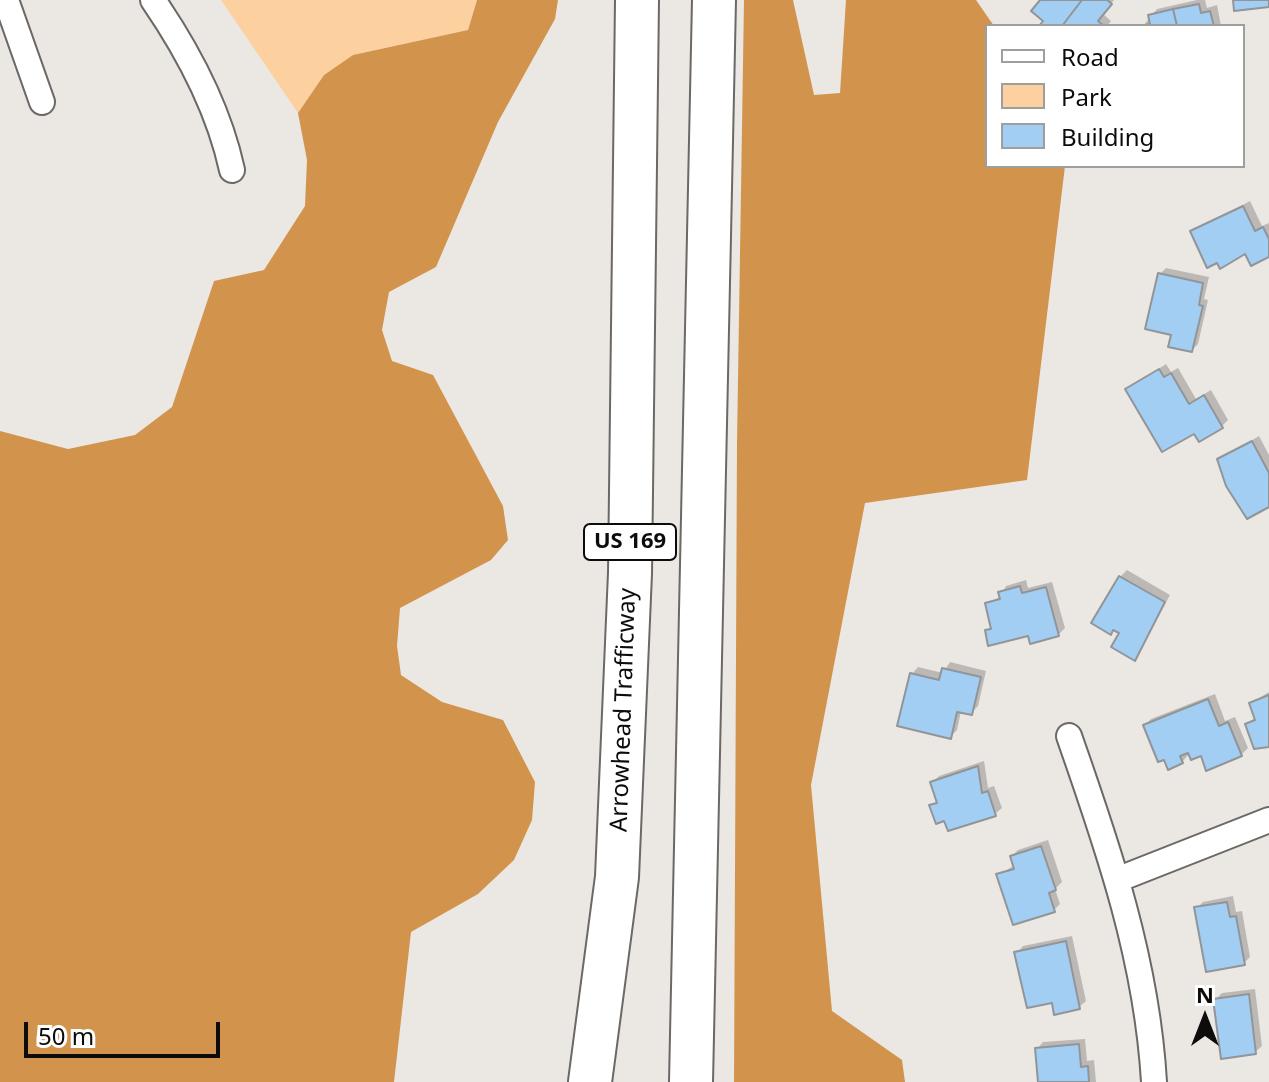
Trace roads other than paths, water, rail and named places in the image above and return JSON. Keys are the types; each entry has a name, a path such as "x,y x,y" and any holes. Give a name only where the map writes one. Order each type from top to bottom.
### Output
{"highway":[{"name":"Arrowhead Trafficway","path":"590,1082 617,877 630,573 637,0"},
{"name":"US 169","path":"691,1082 714,0"}],"street":[{"path":"6,0 42,102"},
{"path":"153,0 170,25 223,128 232,170"},
{"path":"1069,736 1119,879 1146,1007 1154,1082"},
{"path":"1119,879 1269,820"}]}
